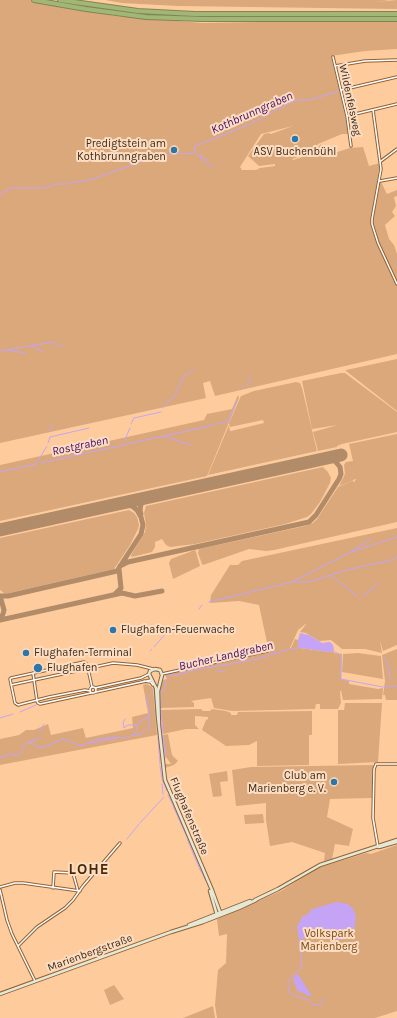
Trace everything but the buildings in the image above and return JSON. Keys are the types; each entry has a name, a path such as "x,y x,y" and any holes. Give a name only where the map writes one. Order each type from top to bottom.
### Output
{"highway":[{"path":"34,0 106,12 153,17 203,19 397,19"},
{"path":"60,0 138,11 196,14 397,14"}],"main road":[{"path":"149,674 153,669 159,670 161,676 158,681 152,680"},
{"name":"Flughafenstraße","path":"149,674 156,685 165,782 210,886 219,914"},
{"name":"Flughafenstraße","path":"159,727 158,691 161,676"},
{"name":"Marienbergstraße","path":"0,994 256,900 320,865 397,841"}],"street":[{"name":"Wildenfelsweg","path":"333,57 347,116 351,146"},
{"path":"335,66 365,61 397,60"},
{"path":"341,90 397,77"},
{"path":"347,116 397,104"},
{"path":"373,110 381,162 380,181 372,219 375,236 397,284"},
{"path":"381,162 397,149"},
{"path":"380,181 397,178"},
{"path":"161,676 267,651"},
{"path":"84,662 87,663 92,687 90,692 85,690 16,705 10,680 11,678 84,662"},
{"path":"11,685 88,667 113,663 137,665 153,669"},
{"path":"63,666 64,673"},
{"path":"33,673 37,701"},
{"path":"92,687 95,688 141,678 149,674"},
{"path":"37,701 40,704 90,692 93,693 152,680"},
{"path":"142,681 152,683 157,692"},
{"path":"95,688 96,692"},
{"path":"378,847 373,818 374,769 376,764 397,764"},
{"path":"18,946 37,927 68,905 120,843"},
{"path":"53,888 54,872 73,873 79,891"},
{"path":"0,887 19,882 79,891"},
{"path":"0,890 6,920 15,942 36,981"}],"green space":[{"path":"0,0 29,0 115,16 203,23 397,22 397,49 365,51 331,56 348,134 342,134 318,144 310,153 292,159 293,160 312,154 321,144 325,156 350,148 363,147 369,166 380,163 377,182 381,182 387,194 397,190 397,196 394,197 396,206 392,212 395,216 385,225 389,239 394,245 397,254 397,354 215,396 210,381 203,383 206,398 0,443","holes":["293,126 271,134 264,134 248,156 259,166 275,164 275,166 256,170 242,170 240,167 261,134"]},
{"path":"105,0 390,0 376,2 397,0 397,9 178,6 122,3"},
{"path":"397,359 397,411 346,371 346,370"},
{"path":"345,373 397,412 397,432 318,451 313,432 338,425 312,429 302,381"},
{"path":"296,382 300,383 302,388 317,451 208,475 229,425 231,431 264,423 263,420 230,427 229,423 241,396 254,391"},
{"path":"238,395 239,398 207,476 0,521 0,465 204,420 207,414 232,409"},
{"path":"397,434 397,522 274,550 266,551 249,549 203,565 202,564 198,553 199,549 313,523 338,487 357,480 354,479 339,486 345,474 344,465 346,462 353,461 349,444"},
{"path":"323,467 331,478 330,483 320,502 307,517 285,524 195,544 170,547 166,545 162,539 155,542 155,547 152,552 132,557 131,555 145,532 146,525 144,513 146,506"},
{"path":"129,510 137,517 139,525 138,529 130,545 114,569 5,594 0,590 0,538"},
{"path":"397,528 397,645 383,651 380,640 382,653 365,649 342,649 331,640 319,641 306,633 300,632 307,623 298,630 290,648 295,639 298,640 298,645 300,648 329,652 333,651 334,653 342,654 341,679 349,681 349,684 378,689 383,688 382,699 343,700 341,690 341,703 338,709 320,709 320,704 316,704 315,709 232,711 214,708 211,698 191,701 194,703 194,707 160,708 160,689 163,680 167,679 165,675 269,652 259,605 239,601 210,603 211,595 230,565 238,565 242,561"},
{"path":"195,550 200,566 173,579 169,563 171,559"},
{"path":"397,649 397,700 386,700 385,695 383,695 385,681 382,655"},
{"path":"358,653 381,656 383,679 342,672 343,654"},
{"path":"146,684 151,686 153,689 157,735 0,765 0,739 19,735 26,730 34,730 48,724 51,735 83,728 86,738 133,728 132,717 148,713 143,685"},
{"path":"345,703 382,703 378,762 338,764 338,710 344,710"},
{"path":"201,709 203,711 210,711 212,709 226,711 231,713 231,715 237,715 238,712 312,711 312,735 309,735 309,765 257,766 257,741 249,745 226,746 202,730 208,717 195,716 195,725 199,729 186,729 163,734 161,710"},
{"path":"168,734 172,755 178,761 174,765 165,768 165,764 171,764 166,757 165,758 163,735"},
{"path":"373,765 372,798 330,799 327,817 353,829 349,846 335,844 332,859 324,861 325,853 292,842 270,846 266,820 266,803 236,806 232,770 251,767"},
{"path":"227,771 228,781 220,782 222,796 213,797 209,774"},
{"path":"263,814 264,823 245,824 244,815"},
{"name":"Volkspark Marienberg","path":"397,845 397,1011 375,1018 217,1018 215,1005 218,970 226,963 227,934 219,936 217,919 281,891 318,868 366,853 371,854"},
{"path":"114,985 124,999 110,1005 104,990"},
{"path":"213,1006 215,1018 183,1018"}],"shaded area":[{"path":"300,633 309,635 322,643 330,642 333,645 334,650 329,652 300,648 298,645 298,640"},
{"path":"337,902 348,904 353,909 356,916 354,930 350,936 345,939 338,940 315,936 299,940 297,927 302,917 308,914 312,909"},
{"path":"298,974 311,997 297,990 293,979"}],"waterway":[{"name":"Kothbrunngraben","path":"195,153 195,146 246,126 296,100 310,100 339,91"},
{"name":"Kothbrunngraben","path":"177,154 194,153"},
{"path":"196,153 207,160"},
{"name":"Kothbrunngraben","path":"69,183 90,180 146,160 171,155"},
{"path":"200,156 201,159 214,167"},
{"name":"Kothbrunngraben","path":"0,194 11,188 43,188 57,184 67,184"},
{"path":"0,351 53,342 62,347"},
{"path":"32,346 44,352"},
{"path":"7,350 26,353"},
{"name":"Rostgraben","path":"163,408 168,401 175,396 183,377 194,369"},
{"path":"246,386 252,377"},
{"path":"217,424 228,421 237,401"},
{"name":"Rostgraben","path":"131,424 134,418 161,412"},
{"path":"51,430 52,425"},
{"path":"41,463 214,425"},
{"path":"48,443 50,437 89,428"},
{"name":"Rostgraben","path":"124,442 130,428"},
{"path":"163,436 191,445"},
{"name":"Rostgraben","path":"0,472 36,464 47,446"},
{"path":"351,552 397,537"},
{"path":"209,602 292,582 349,553 371,539"},
{"path":"294,582 309,582 347,570 392,560 397,557"},
{"path":"331,575 358,597"},
{"path":"363,596 379,583"},
{"path":"199,609 202,605"},
{"path":"169,630 175,626"},
{"path":"154,647 167,632"},
{"path":"268,642 272,645 275,653"},
{"name":"Bucher Landgraben","path":"291,649 300,648"},
{"name":"Bucher Landgraben","path":"167,677 194,670 258,659 289,649"},
{"name":"Bucher Landgraben","path":"333,651 341,655 341,679 383,687"},
{"path":"384,657 389,668 390,679"},
{"path":"218,671 225,672"},
{"name":"Bucher Landgraben","path":"162,691 164,690 166,680"},
{"name":"Bucher Landgraben","path":"384,687 397,686"},
{"path":"154,690 156,714"},
{"path":"161,708 160,694 162,691"},
{"name":"Bucher Landgraben","path":"0,756 3,757 10,753 13,755 19,755 27,743 32,743 39,748 63,739 78,745 83,745 95,740 113,737 123,738 134,735 137,731 137,725 142,720 148,718 147,697 150,694"},
{"name":"Bucher Landgraben","path":"20,712 36,705"},
{"path":"161,710 163,733"},
{"name":"Bucher Landgraben","path":"0,718 13,714"},
{"name":"Bucher Landgraben","path":"135,735 141,734 149,728 148,718"},
{"path":"125,719 123,723 124,728 128,725 136,725"},
{"path":"157,722 158,735"},
{"path":"39,732 44,724"},
{"path":"161,725 161,730"},
{"path":"162,735 163,747"},
{"path":"163,735 166,757"},
{"path":"31,743 32,740 36,740 38,737"},
{"path":"158,737 160,764"},
{"name":"Bucher Landgraben","path":"104,740 116,738"},
{"name":"Bucher Landgraben","path":"89,743 104,741"},
{"path":"160,766 162,779 167,791"},
{"path":"162,784 163,794"},
{"path":"168,795 173,805"},
{"path":"140,823 164,797"},
{"path":"173,806 187,837"},
{"path":"127,839 139,824"},
{"path":"187,839 201,872"},
{"path":"202,873 206,881"},
{"path":"299,940 301,955"},
{"path":"301,956 301,968 289,980 289,992 292,995 307,999 314,1005 321,1004 323,1001 322,998"}],"taxiway":[{"path":"120,566 128,562 309,522 316,515 341,474 340,467 335,461 327,459 320,460"},
{"path":"141,514 141,504 152,497"},
{"path":"0,596 8,596 117,571 141,534 143,525 137,510 132,506 119,504"},
{"path":"115,594 121,588 119,569"},
{"path":"0,620 122,593 135,596 162,591"},
{"path":"0,596 4,610 0,619"}],"runway":[{"path":"0,530 341,455"}],"place":[{"name":"ASV Buchenbühl","path":"295,139"},
{"name":"Predigtstein am Kothbrunngraben","path":"174,150"},
{"name":"Flughafen-Feuerwache","path":"113,630"},
{"name":"Flughafen-Terminal","path":"26,653"},
{"name":"Flughafen","path":"38,668"},
{"name":"Club am Marienberg e. V.","path":"334,782"}],"district":[{"name":"LOHE","path":"89,870"}]}
